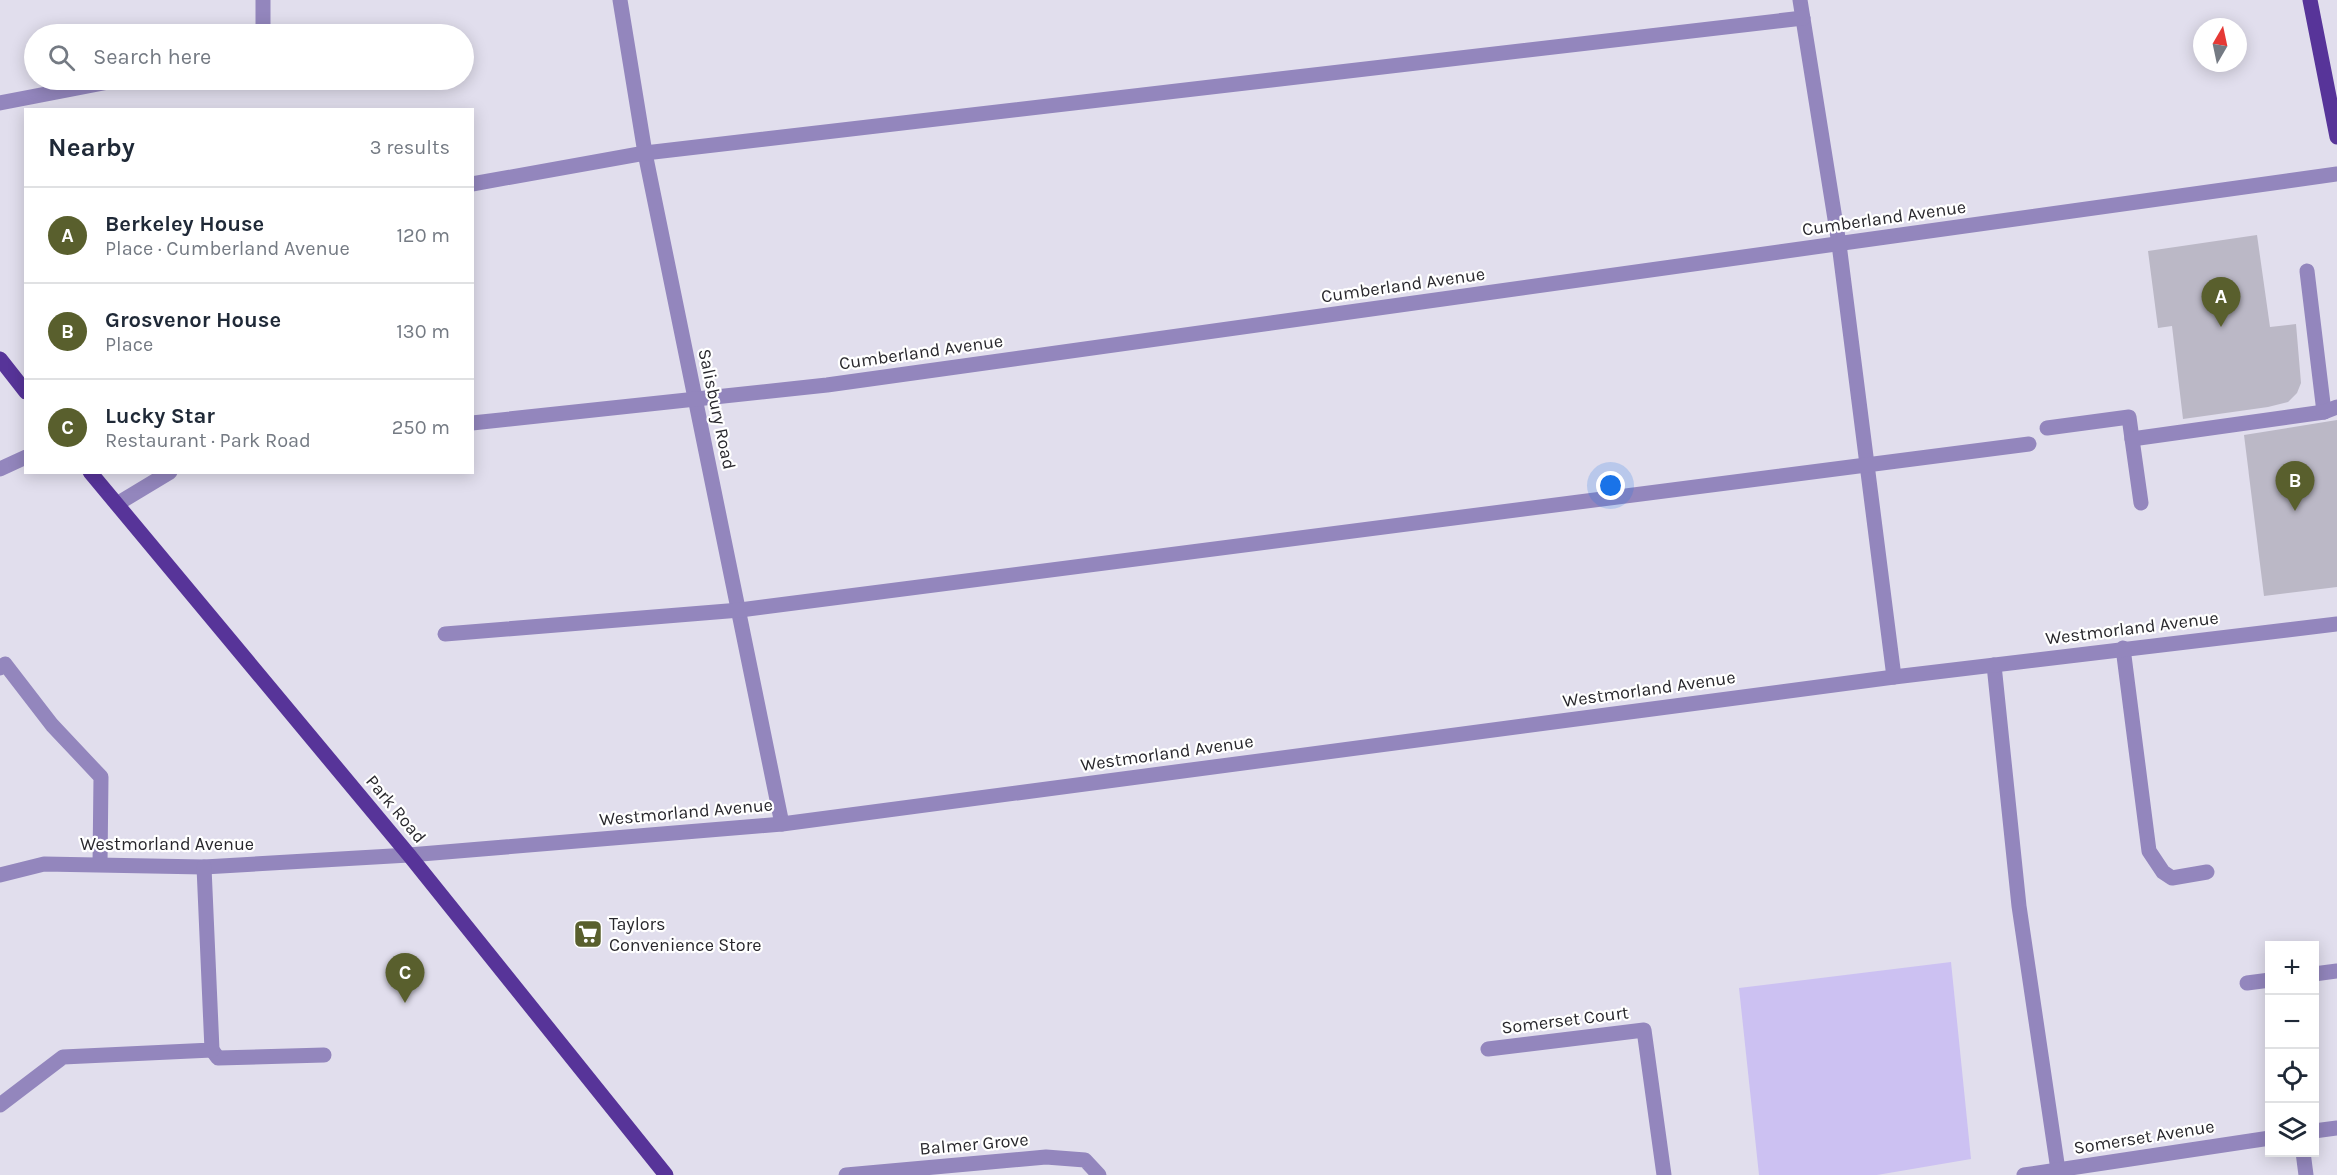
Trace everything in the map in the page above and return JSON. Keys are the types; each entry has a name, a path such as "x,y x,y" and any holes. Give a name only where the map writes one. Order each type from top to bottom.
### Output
{"main road":[{"path":"2310,0 2334,108 2337,137"},
{"path":"0,359 24,389"},
{"name":"Park Road","path":"92,474 409,855 666,1175"}],"street":[{"path":"263,0 263,24"},
{"name":"Salisbury Road","path":"620,0 645,153 782,824"},
{"path":"1800,0 1839,244 1894,677"},
{"path":"474,184 645,153 1803,18"},
{"path":"0,103 67,90"},
{"name":"Cumberland Avenue","path":"474,423 827,385 2337,174"},
{"path":"2132,440 2331,410 2307,271"},
{"path":"2047,428 2129,417 2141,503"},
{"path":"445,634 740,610 2029,444"},
{"path":"0,469 24,458"},
{"path":"117,504 167,474"},
{"name":"Westmorland Avenue","path":"0,876 44,864 204,867 409,855 782,824 1894,677 2337,624"},
{"path":"2123,648 2149,851 2163,872 2172,878 2207,872"},
{"path":"0,668 5,664 52,725 101,777 100,864"},
{"path":"1994,665 2049,1172"},
{"path":"204,867 212,1050 218,1059 324,1055"},
{"path":"2319,973 2337,971"},
{"path":"2247,983 2265,981"},
{"name":"Somerset Court","path":"1488,1049 1644,1030 1665,1175"},
{"path":"0,1105 63,1057 212,1050"},
{"path":"2319,1130 2337,1128"},
{"name":"Somerset Avenue","path":"2024,1175 2265,1139"},
{"name":"Balmer Grove","path":"846,1175 1046,1157 1085,1160 1099,1175"},
{"path":"2303,1157 2306,1175"}],"shaded area":[{"path":"1951,962 1971,1159 1877,1175 1759,1175 1739,988"}],"building":[{"path":"2257,235 2270,327 2296,324 2301,383 2297,393 2288,402 2268,407 2183,419 2172,326 2158,328 2148,251"},
{"path":"2337,420 2337,587 2264,596 2244,435"}],"place":[{"name":"Berkeley House","path":"2221,327"},
{"name":"Grosvenor House","path":"2295,511"},
{"name":"Taylors Convenience Store","path":"588,934"},
{"name":"Lucky Star","path":"405,1003"}]}
